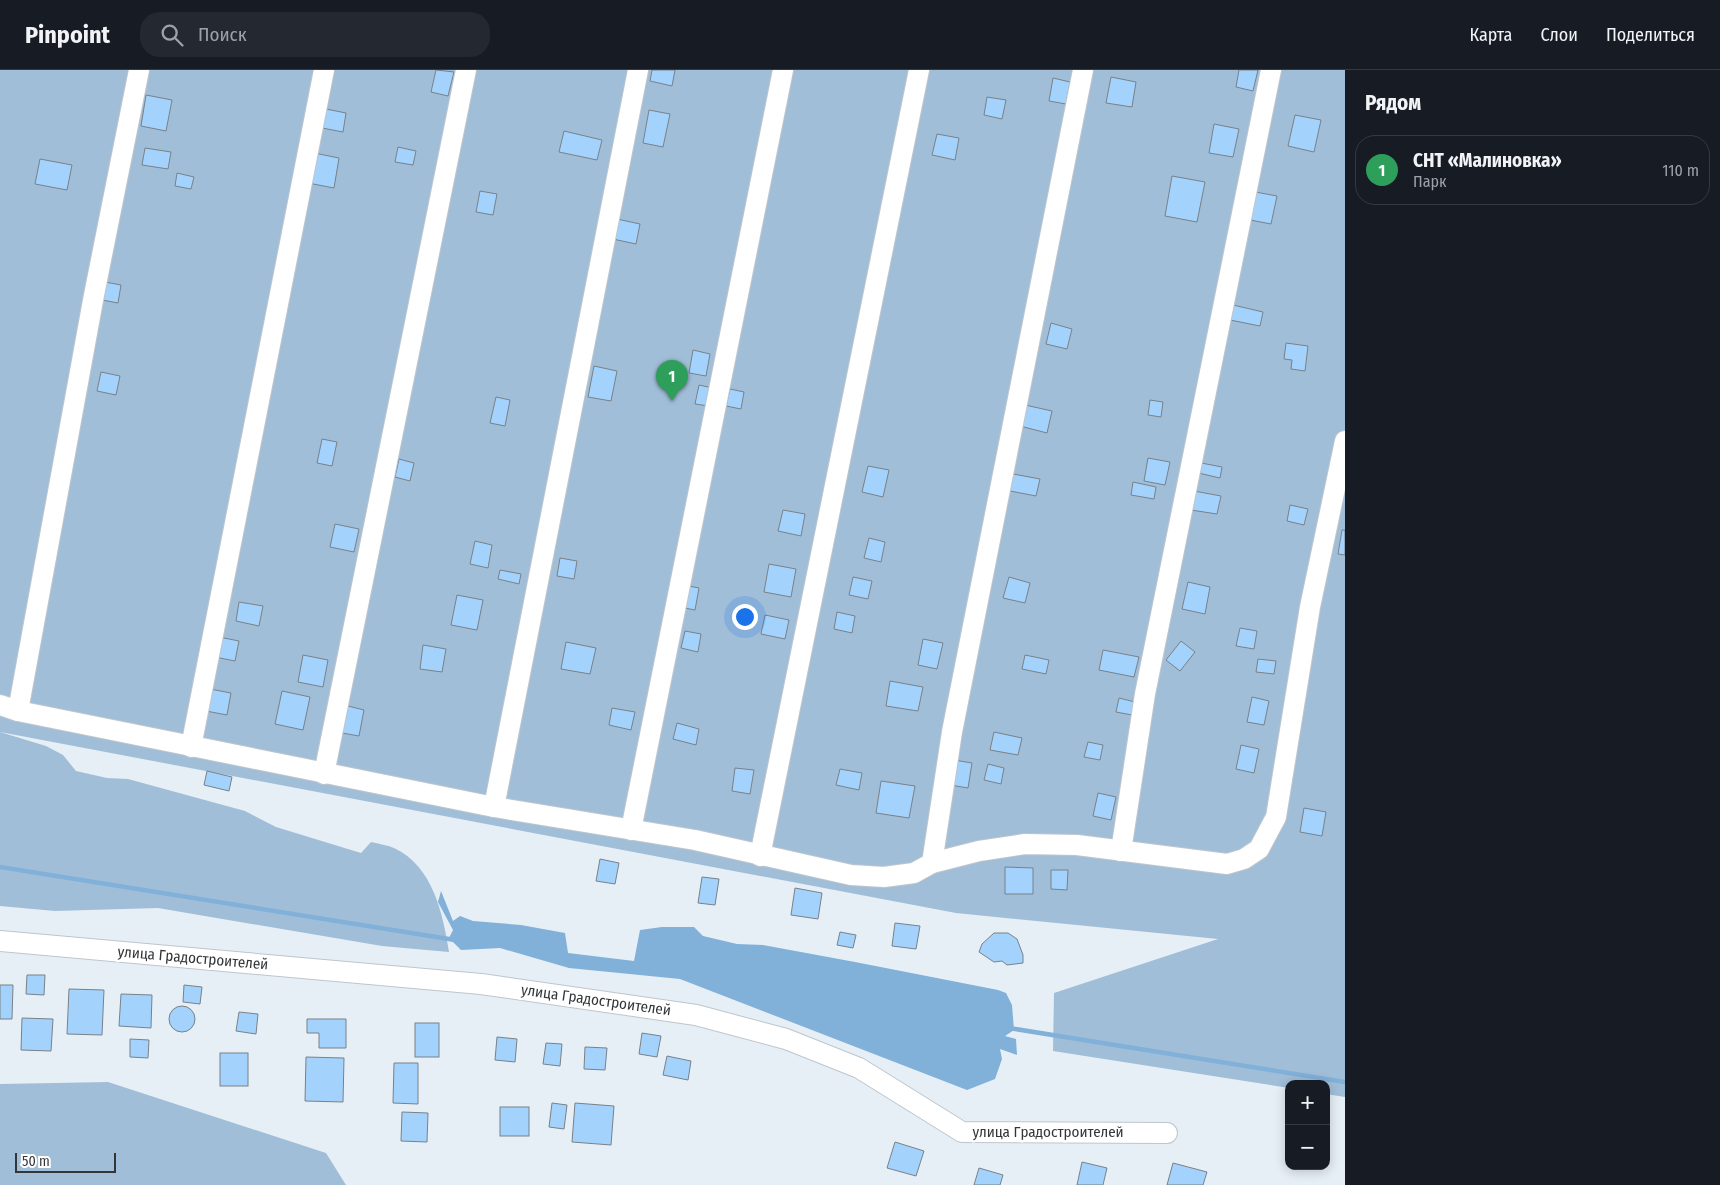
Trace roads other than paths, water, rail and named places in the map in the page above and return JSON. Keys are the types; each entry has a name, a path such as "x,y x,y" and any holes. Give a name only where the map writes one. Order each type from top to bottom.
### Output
{"street":[{"path":"139,70 9,708 191,747 494,807 695,840 851,875 884,877 914,873 932,863 979,851 1026,844 1077,846 1227,864 1244,859 1259,849 1276,817 1310,607 1345,440"},
{"path":"191,747 324,70"},
{"path":"324,774 466,70"},
{"path":"494,807 638,70"},
{"path":"631,830 783,70"},
{"path":"760,856 919,70"},
{"path":"932,863 954,722 1083,70"},
{"path":"1121,851 1145,694 1271,70"},
{"name":"улица Градостроителей","path":"0,941 481,984 696,1015 786,1039 859,1068 962,1132 1167,1133"}],"waterway":[{"path":"0,867 455,940"},
{"path":"1009,1028 1345,1082"}],"place":[{"name":"СНТ «Малиновка»","path":"672,401"}]}
